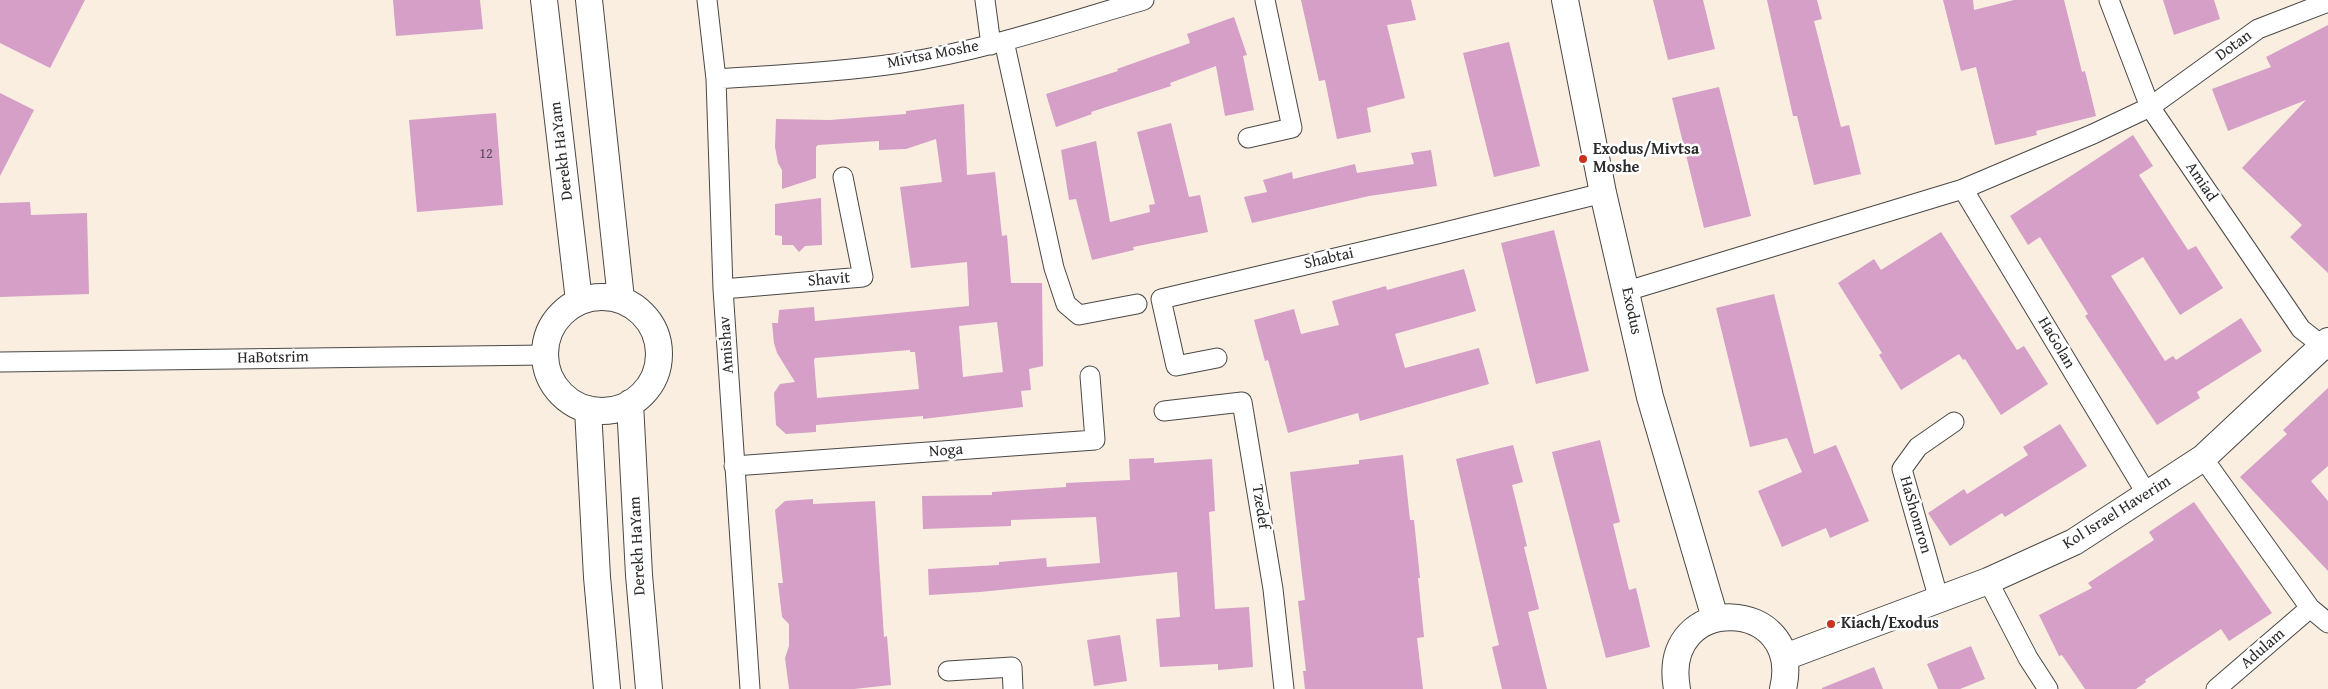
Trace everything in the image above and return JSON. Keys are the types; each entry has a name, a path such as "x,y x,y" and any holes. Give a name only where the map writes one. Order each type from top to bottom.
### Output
{"street":[{"name":"Derekh HaYam","path":"544,0 579,301"},
{"path":"589,0 621,299"},
{"name":"Amishav","path":"707,0 716,79 723,290 750,689"},
{"path":"985,0 998,43 1054,268 1066,304 1079,315 1138,304"},
{"name":"Mivtsa Moshe","path":"716,79 816,73 902,63 998,43 1144,0"},
{"path":"1248,138 1292,128 1265,0"},
{"name":"Exodus","path":"1565,0 1603,192 1650,397 1715,618"},
{"name":"Amiad","path":"2109,0 2150,107 2301,329 2327,345"},
{"name":"Dotan","path":"2150,107 2258,29 2328,2"},
{"path":"1627,291 1963,189 2093,134 2150,107"},
{"name":"Shavit","path":"723,290 864,277 843,177"},
{"name":"HaGolan","path":"1963,189 2148,496"},
{"name":"Shabtai","path":"1217,358 1176,366 1161,299 1437,234 1603,192"},
{"path":"602,296 621,299 638,308 652,324 660,348 658,368 650,387 630,403 606,411 588,409 575,404 556,388 547,370 545,347 550,328 561,313 579,301 602,296"},
{"name":"Kol Israel Haverim","path":"1784,657 1988,581 2074,542 2148,496 2203,458 2327,345"},
{"name":"HaBotsrim","path":"0,362 545,355"},
{"name":"Noga","path":"734,466 1095,440 1090,376"},
{"name":"Tzedef","path":"1164,411 1242,402 1273,588 1284,689"},
{"name":"Derekh HaYam","path":"630,403 639,575 649,689"},
{"path":"588,409 597,576 607,689"},
{"name":"HaShomron","path":"1939,600 1902,469 1918,447 1954,422"},
{"path":"2203,458 2310,608 2328,623"},
{"path":"1988,581 2028,658 2048,689"},
{"name":"Adulam","path":"2216,689 2310,608"},
{"path":"1677,689 1674,674 1676,656 1684,639 1698,626 1715,618 1730,616 1758,623 1770,632 1779,644 1784,657 1786,676 1783,689"},
{"path":"948,671 1012,667 1013,689"}],"building":[{"path":"0,0 85,0 50,68 0,43"},
{"path":"393,0 480,0 483,29 396,36"},
{"path":"1301,0 1411,0 1416,20 1387,25 1405,98 1367,108 1371,132 1337,139 1325,80 1319,81"},
{"path":"1653,0 1703,0 1715,49 1668,60"},
{"path":"1767,0 1817,0 1822,19 1814,21 1841,127 1849,125 1861,174 1814,185 1797,116 1793,116"},
{"path":"1943,0 1973,0 1974,10 2014,0 2064,0 2082,72 2085,71 2096,116 2036,131 2037,135 1995,145 1976,67 1961,71"},
{"path":"2163,0 2214,0 2220,19 2174,35"},
{"path":"1234,17 1247,55 1243,56 1254,110 1225,116 1216,66 1170,83 1171,86 1091,112 1092,114 1056,127 1046,94 1118,71 1117,69 1190,43 1187,34"},
{"path":"2328,25 2328,273 2290,237 2302,225 2242,168 2306,100 2228,131 2212,89 2271,67 2266,57"},
{"path":"1509,42 1540,166 1494,177 1463,53"},
{"path":"1719,87 1751,216 1704,228 1672,98"},
{"path":"0,93 34,110 0,176"},
{"path":"964,104 967,175 995,172 1002,236 1007,235 1011,283 1042,283 1043,366 1029,369 1031,390 1021,391 1023,407 923,419 923,416 816,425 816,432 786,434 776,425 774,393 780,384 795,382 777,353 774,343 772,323 778,323 779,310 814,307 815,321 969,306 967,262 911,268 900,187 942,182 936,139 906,149 879,150 879,141 818,145 816,147 816,178 782,189 782,170 778,163 775,147 776,119 830,120 906,114 906,111","holes":["997,322 1003,372 963,377 959,326","910,350 910,352 915,352 919,389 817,398 815,358"]},
{"path":"496,113 503,205 417,212 409,120"},
{"path":"1171,123 1189,197 1200,195 1208,232 1133,247 1134,250 1092,260 1076,199 1069,200 1061,150 1096,141 1110,222 1150,212 1149,205 1155,204 1137,132"},
{"path":"2133,135 2153,166 2139,175 2188,250 2196,246 2223,288 2180,315 2143,257 2111,276 2165,361 2173,356 2176,360 2241,318 2262,351 2197,392 2200,398 2157,425 2085,316 2088,314 2040,237 2028,245 2010,216"},
{"path":"1431,150 1437,186 1369,196 1252,223 1244,197 1267,192 1263,180 1292,172 1293,179 1355,164 1357,173 1414,164 1411,153"},
{"path":"821,198 822,245 805,246 799,252 793,245 782,245 782,236 775,235 775,204"},
{"path":"30,202 31,215 87,213 89,294 0,297 0,203"},
{"path":"1554,230 1589,371 1536,384 1501,243"},
{"path":"1941,232 2017,350 2024,346 2048,384 2001,415 1965,359 1963,360 1959,354 1901,390 1879,355 1882,353 1838,283 1874,259 1881,270"},
{"path":"1464,269 1476,311 1395,334 1405,368 1479,348 1489,384 1360,421 1358,413 1288,433 1268,360 1265,361 1254,320 1294,309 1301,334 1339,325 1332,301 1386,286 1387,290"},
{"path":"1774,294 1814,454 1836,445 1869,521 1830,538 1826,528 1782,547 1758,491 1802,472 1787,438 1750,447 1716,308"},
{"path":"2328,388 2328,466 2311,481 2328,501 2328,571 2240,477 2287,434 2283,430"},
{"path":"2060,424 2087,466 2005,517 2002,513 1950,546 1928,513 1964,489 1967,494 2028,455 2023,447"},
{"path":"1600,440 1620,522 1613,524 1629,590 1636,588 1650,647 1606,658 1552,452"},
{"path":"1513,445 1523,482 1512,485 1527,546 1524,547 1539,609 1528,612 1547,689 1502,689 1492,647 1499,645 1456,459"},
{"path":"1403,455 1410,520 1414,520 1420,578 1418,578 1424,637 1417,638 1423,689 1305,689 1303,671 1306,671 1298,601 1305,600 1290,472 1359,464 1359,460"},
{"path":"1154,458 1154,463 1212,459 1215,511 1209,512 1215,609 1249,607 1253,667 1218,670 1218,664 1160,667 1156,619 1180,617 1177,572 980,592 929,595 928,569 999,565 999,562 1046,558 1047,567 1100,563 1096,517 1011,520 1011,526 923,529 922,496 992,495 992,492 1066,487 1066,483 1130,480 1129,459"},
{"path":"813,499 813,504 875,501 884,637 887,636 891,685 854,689 789,689 785,658 789,646 789,624 782,617 778,583 783,583 775,510 785,501"},
{"path":"2194,502 2272,613 2229,641 2221,629 2145,680 2146,682 2136,689 2085,689 2062,655 2059,656 2039,615 2092,588 2088,583 2154,540 2149,532"},
{"path":"1120,635 1127,681 1094,686 1087,640"},
{"path":"1971,646 1985,679 1960,689 1938,689 1927,664"},
{"path":"1874,667 1883,689 1822,689 1822,688"}],"place":[{"name":"Exodus/Mivtsa Moshe","path":"1583,159"},
{"name":"Kiach/Exodus","path":"1831,624"}]}
